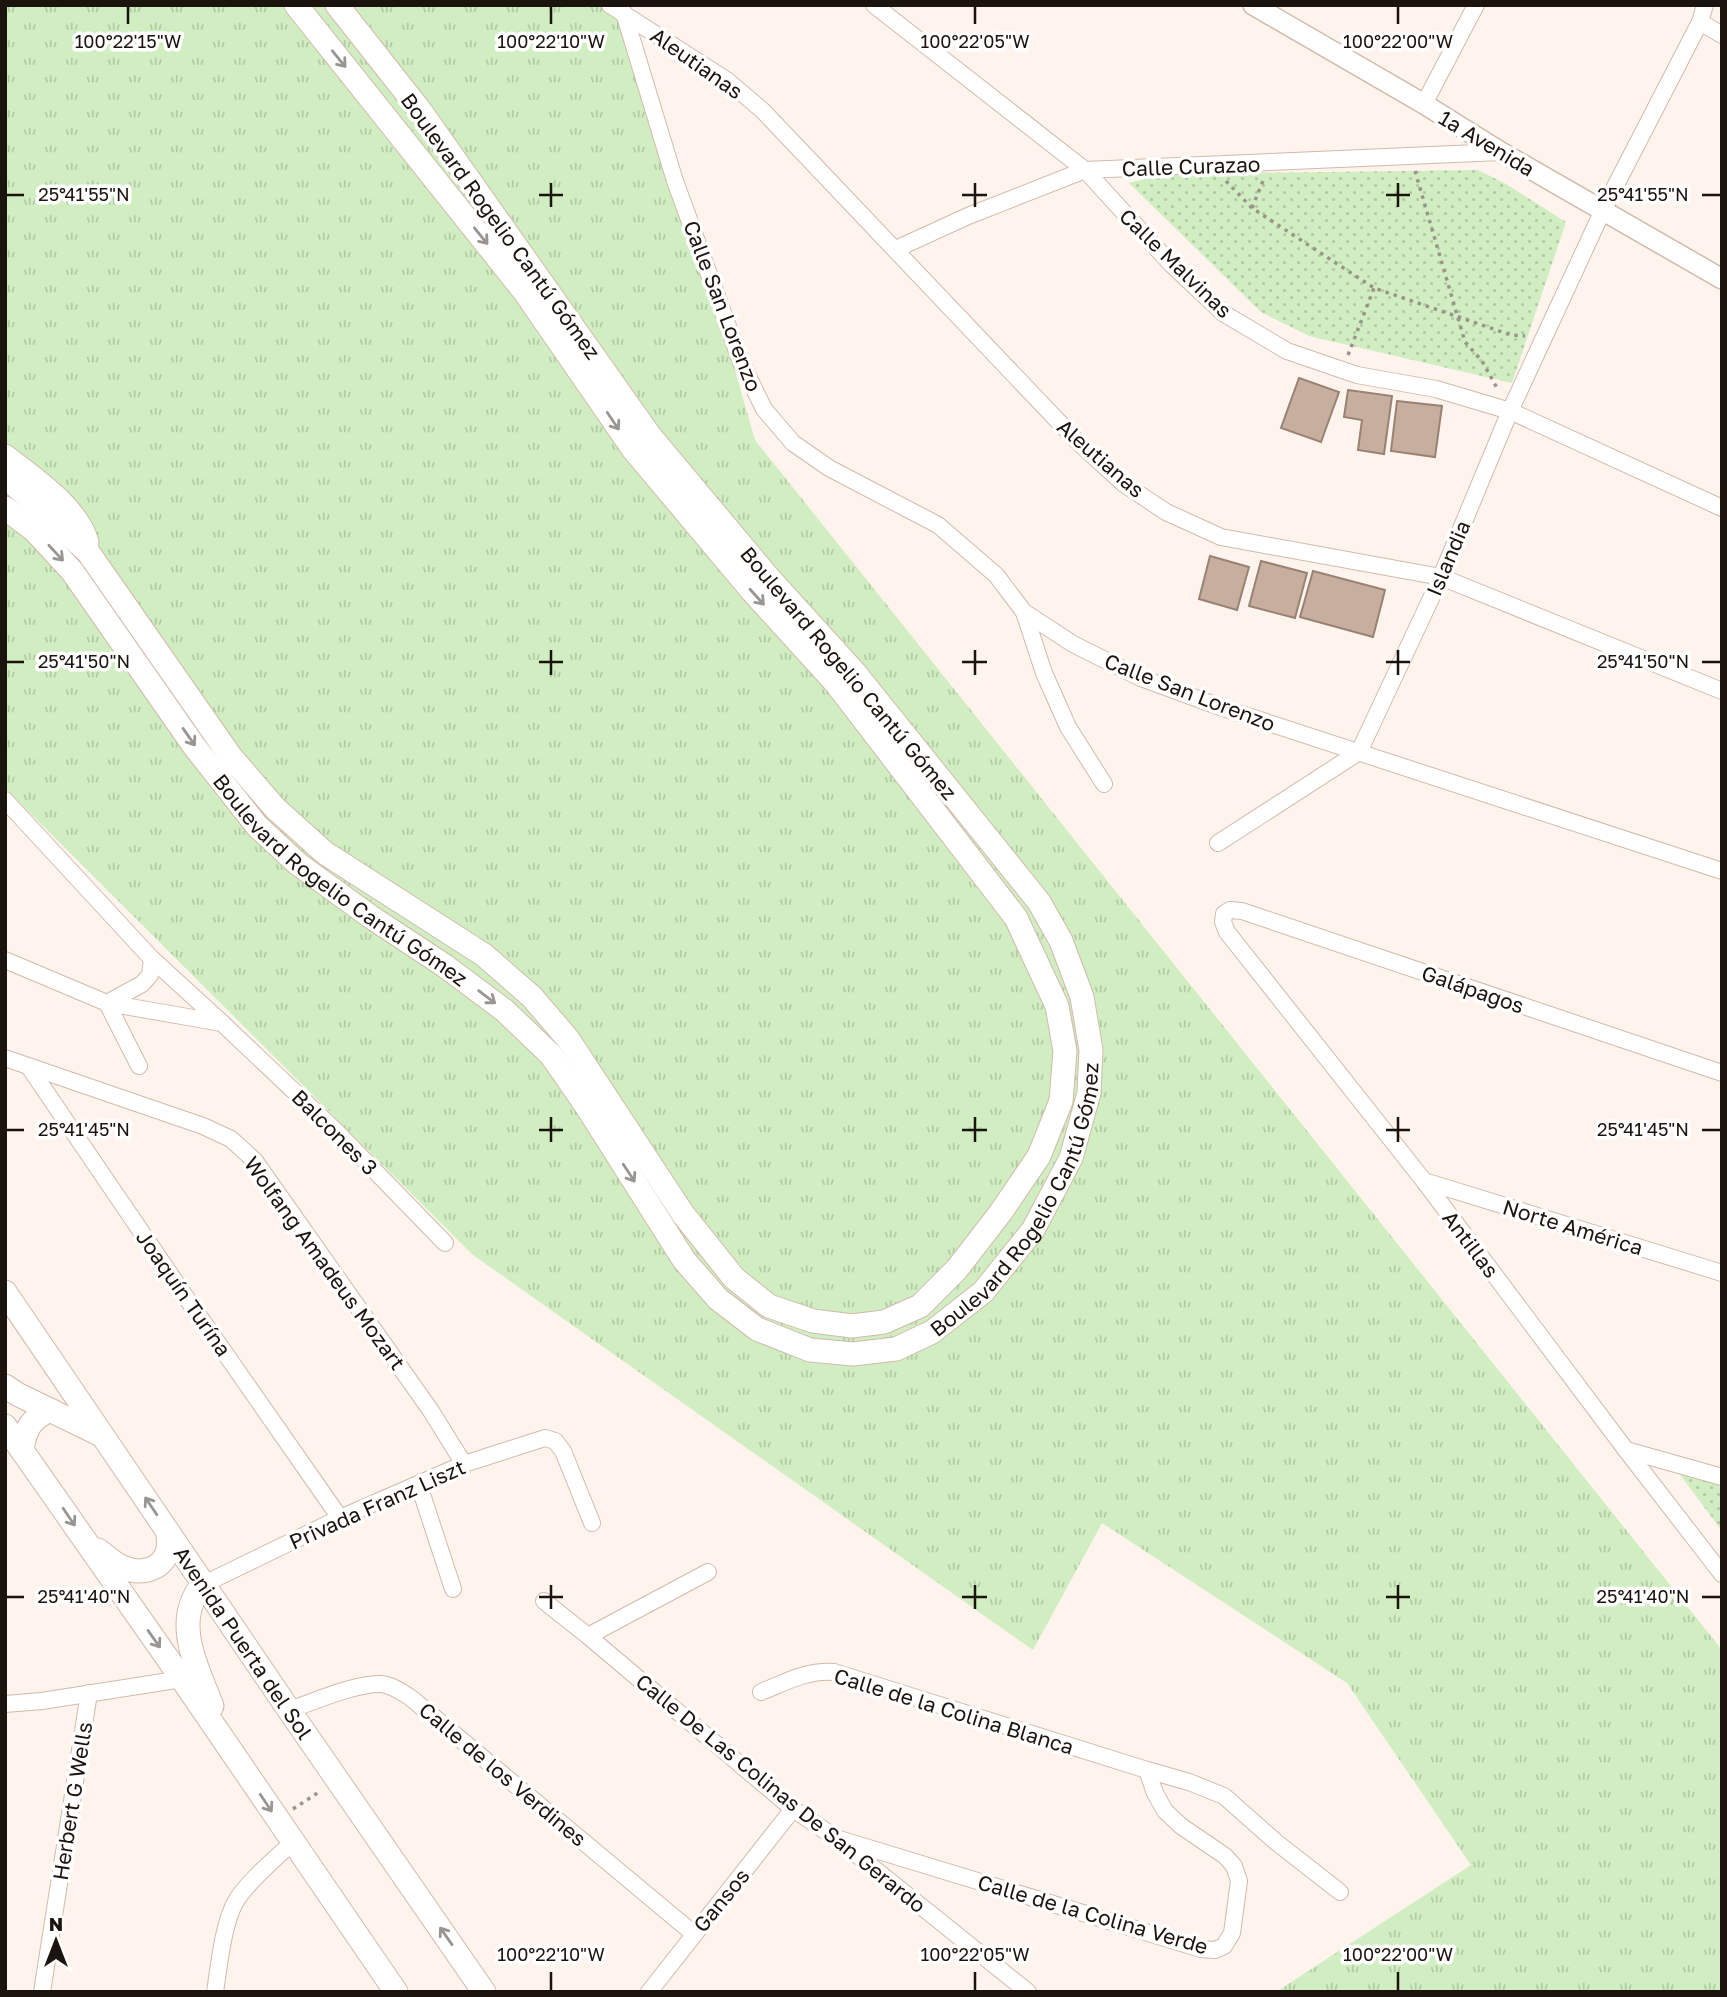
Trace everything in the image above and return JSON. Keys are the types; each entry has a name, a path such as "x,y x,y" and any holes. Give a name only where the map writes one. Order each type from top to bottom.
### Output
{"main road":[{"name":"Boulevard Rogelio Cantú Gómez","path":"5,476 88,552 231,757 275,808 325,853 484,954 531,997 568,1039 683,1214 734,1278 769,1306 813,1321 852,1326 884,1322 920,1306 957,1269 1001,1212 1039,1156 1060,1101 1065,1051 1057,1006 1016,919 835,682 753,592 633,449 524,291 296,5"},
{"name":"Boulevard Rogelio Cantú Gómez","path":"5,508 34,530 72,571 194,746 257,826 298,864 445,966 503,1010 551,1055 684,1260 718,1299 757,1329 810,1350 853,1354 896,1349 932,1332 983,1292 1033,1230 1071,1158 1090,1093 1091,1050 1082,997 1061,941 1039,902 855,673 768,577 650,436 419,108 337,5"},
{"path":"5,456 71,512 83,530 88,552"},
{"name":"Avenida Puerta del Sol","path":"5,1292 484,1992"},
{"path":"5,1386 104,1437"},
{"path":"22,1450 30,1423 50,1410"},
{"path":"5,1426 183,1679 396,1992"},
{"path":"87,1543 121,1567 137,1571 152,1570 162,1562 168,1550 169,1532"},
{"path":"204,1584 194,1598 188,1631 193,1654 228,1747"}],"street":[{"name":"Calle Malvinas","path":"874,5 1085,170 1171,264 1223,313 1287,351 1357,375 1436,388 1510,411 1722,508"},
{"name":"1a Avenida","path":"1254,5 1722,279"},
{"path":"1424,104 1476,5"},
{"name":"Islandia","path":"1359,752 1441,577 1510,411 1603,210 1699,22 1705,5"},
{"name":"Aleutianas","path":"617,9 728,81 763,111 1076,440 1124,484 1166,512 1221,537 1441,577 1722,691"},
{"name":"Calle San Lorenzo","path":"617,9 675,181 741,362 764,409 793,443 829,468 938,526 996,575 1024,612 1073,644 1141,678 1223,708 1722,871"},
{"path":"1699,22 1722,35"},
{"name":"Calle Curazao","path":"896,249 968,216 1085,170 1501,152"},
{"path":"1024,612 1044,673 1068,727 1104,784"},
{"path":"1218,843 1359,752"},
{"name":"Balcones 3","path":"5,800 152,959 336,1132 445,1242"},
{"name":"Galápagos","path":"1224,914 1230,910 1242,911 1722,1073"},
{"name":"Antillas","path":"1224,914 1223,922 1227,932 1424,1181 1722,1574"},
{"path":"107,1003 142,984 150,975 152,959"},
{"path":"5,960 107,1003 222,1023"},
{"path":"107,1003 139,1066"},
{"name":"Wolfang Amadeus Mozart","path":"5,1058 203,1126 231,1139 255,1161 431,1411 464,1464"},
{"name":"Joaquín Turína","path":"29,1067 340,1518"},
{"name":"Norte América","path":"1424,1181 1722,1273"},
{"name":"Privada Franz Liszt","path":"204,1584 340,1518 464,1464 545,1438 555,1441 563,1451 592,1523"},
{"path":"1626,1450 1722,1477"},
{"path":"419,1485 453,1589"},
{"path":"588,1636 708,1572"},
{"name":"Calle De Las Colinas De San Gerardo","path":"544,1601 793,1809 835,1838 1020,1989"},
{"name":"Calle de la Colina Blanca","path":"761,1692 804,1674 834,1672 1189,1782 1224,1796 1276,1842 1340,1892"},
{"path":"5,1704 42,1701 183,1679"},
{"name":"Calle de los Verdines","path":"289,1710 356,1687 380,1684 395,1687 694,1934"},
{"name":"Herbert G Wells","path":"41,1992 89,1693"},
{"name":"Calle de la Colina Verde","path":"835,1838 1201,1949 1215,1950 1224,1946 1231,1933 1240,1881 1234,1866 1224,1856 1181,1826 1165,1811 1147,1770"},
{"name":"Gansos","path":"649,1992 793,1809"},
{"path":"215,1992 226,1930 236,1901 293,1842"}],"path":[{"path":"1252,208 1270,162"},
{"path":"1210,165 1252,208 1374,288 1511,335 1545,337"},
{"path":"1419,186 1465,342 1482,361 1510,411"},
{"path":"1342,370 1374,288"},
{"path":"277,1819 337,1780"}],"green space":[{"path":"5,5 612,5 634,18 755,440 1722,1650 1722,1992 1276,1992 1471,1865 1347,1683 1102,1523 1033,1650 473,1255 5,788"},
{"path":"1478,170 1506,184 1566,222 1512,383 1309,336 1261,312 1129,183 1164,174"},
{"path":"1678,1472 1722,1486 1722,1531"}],"building":[{"path":"1299,378 1339,392 1321,442 1281,428"},
{"path":"1348,390 1392,396 1384,454 1358,450 1362,420 1344,417"},
{"path":"1397,401 1442,406 1435,457 1391,451"},
{"path":"1210,556 1249,567 1237,610 1199,599"},
{"path":"1261,561 1307,573 1295,618 1249,606"},
{"path":"1313,571 1385,590 1373,637 1300,617"}]}
